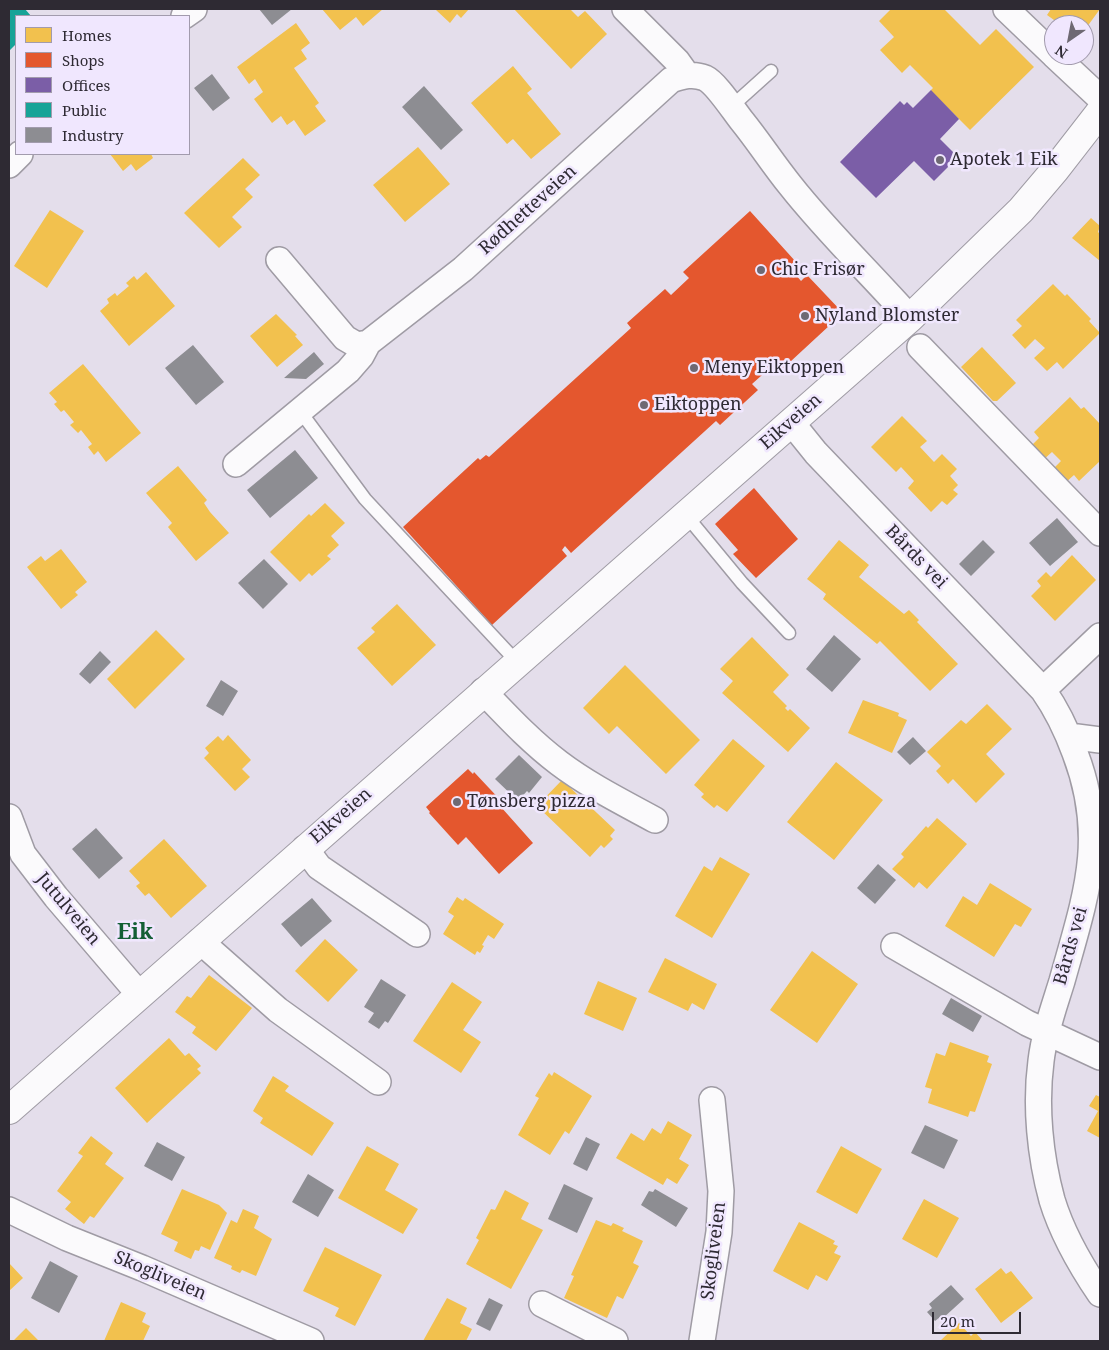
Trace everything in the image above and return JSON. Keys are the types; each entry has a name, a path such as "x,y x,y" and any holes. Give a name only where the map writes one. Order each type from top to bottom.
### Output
{"main road":[{"name":"Eikveien","path":"9,1110 483,691 910,318 1020,210 1056,170 1100,112"}],"street":[{"path":"625,9 677,61 687,75 706,78 760,143 789,184 850,256 881,285 910,318"},
{"path":"1006,9 1044,45"},
{"path":"1065,65 1100,98"},
{"name":"Rødhetteveien","path":"236,464 348,372 361,356 368,343 463,269 671,80 687,75"},
{"path":"9,165 19,155"},
{"path":"280,260 345,338 357,345 368,343"},
{"path":"920,347 1100,533"},
{"name":"Bårds vei","path":"791,422 816,453 1043,690 1055,706 1082,771 1092,815 1093,834 1088,881 1041,1061 1039,1117 1052,1200 1073,1248 1100,1294"},
{"path":"1043,690 1100,636"},
{"path":"483,691 536,744 558,763 654,820"},
{"path":"1069,736 1100,740"},
{"name":"Jutulveien","path":"9,817 23,854 56,897 139,994"},
{"path":"305,848 319,867 417,934"},
{"path":"200,941 278,1010 378,1082"},
{"path":"894,946 1047,1033 1100,1057"},
{"name":"Skogliveien","path":"702,1341 718,1232 721,1191 712,1100"},
{"name":"Skogliveien","path":"9,1210 67,1238 142,1268 311,1341"},
{"path":"542,1304 615,1341"}],"lane":[{"path":"731,107 770,71"},
{"path":"300,411 364,499 517,662"},
{"path":"686,514 742,583 789,633"}],"building: Homes":[{"path":"322,9 383,9 363,26 356,17 340,30"},
{"path":"469,9 461,18 457,14 450,23 436,10"},
{"path":"514,9 570,9 578,17 585,11 607,34 571,69"},
{"path":"891,9 944,9 980,45 996,29 1034,67 970,130 932,92 933,88 910,65 902,73 880,50 894,37 879,21"},
{"path":"1051,9 1100,9 1094,17 1094,15 1047,15"},
{"path":"296,23 310,43 301,50 307,59 294,68 319,103 315,106 326,121 305,136 294,120 287,125 281,116 272,123 254,99 263,92 255,79 249,84 237,67"},
{"path":"513,66 532,89 527,93 561,134 531,159 513,139 507,144 471,103"},
{"path":"418,147 450,184 405,222 373,185"},
{"path":"111,155 152,155 153,158 136,171 131,164 123,171"},
{"path":"243,158 260,175 245,189 253,197 232,217 242,227 219,248 184,213"},
{"path":"50,210 84,231 47,288 14,266"},
{"path":"1091,218 1100,226 1098,232 1100,234 1100,261 1072,238"},
{"path":"146,272 175,306 129,346 100,311 109,303 107,299 115,293 117,296 129,286 126,283 134,276 137,280"},
{"path":"1053,284 1065,296 1067,294 1091,319 1089,321 1100,333 1063,369 1057,362 1047,371 1034,358 1045,348 1035,339 1025,349 1012,335 1022,326 1016,320"},
{"path":"276,314 297,335 295,336 303,345 277,367 250,336"},
{"path":"982,347 1016,383 997,401 993,401 961,367"},
{"path":"83,364 141,433 106,462 98,451 94,455 88,447 92,444 81,430 78,433 70,425 74,422 64,410 61,412 54,404 57,402 49,393"},
{"path":"1070,397 1081,409 1084,407 1100,424 1100,461 1079,481 1074,475 1064,484 1051,471 1061,461 1052,452 1042,461 1029,448 1039,438 1034,432"},
{"path":"902,416 927,441 920,447 934,462 942,454 957,469 950,476 958,485 953,490 958,494 947,505 942,501 931,512 908,488 914,481 901,467 896,472 871,447"},
{"path":"178,466 207,500 204,503 210,512 229,533 196,561 168,527 172,523 146,493"},
{"path":"325,503 345,523 331,536 339,545 327,556 331,559 312,576 309,573 300,582 270,552 309,514 311,516"},
{"path":"839,540 869,565 859,577 904,614 909,610 919,620 917,622 958,664 930,691 880,641 877,644 823,599 826,594 807,579"},
{"path":"61,549 87,582 75,592 78,595 61,609 27,567 41,556 45,561"},
{"path":"1072,555 1096,580 1055,621 1031,596 1041,586 1037,581 1046,572 1051,577"},
{"path":"397,604 436,645 392,686 357,648 375,632 371,628"},
{"path":"156,630 185,659 135,709 107,679"},
{"path":"752,637 789,675 773,692 787,706 785,708 788,711 790,709 810,728 788,752 722,693 733,681 720,669"},
{"path":"625,665 700,740 666,774 617,726 609,734 583,708"},
{"path":"863,700 899,713 898,716 907,720 892,753 848,733"},
{"path":"987,704 1012,729 986,754 1005,774 976,803 953,779 948,784 936,771 941,766 927,752 961,720 966,724"},
{"path":"228,735 251,760 242,769 250,777 235,791 204,758 209,753 205,748 218,736 223,741"},
{"path":"733,739 765,766 727,812 717,805 714,808 701,797 704,794 694,785"},
{"path":"836,762 883,800 834,860 787,822"},
{"path":"562,780 615,830 610,836 613,839 604,848 601,845 590,857 537,806"},
{"path":"937,818 967,844 927,889 919,882 914,888 892,869 904,857 901,854 926,826 928,828"},
{"path":"164,839 207,886 171,918 149,893 145,896 136,886 140,883 129,871"},
{"path":"720,857 750,874 712,938 675,916 704,866 712,871"},
{"path":"990,883 1032,909 1021,927 1015,924 994,957 945,926 963,896 977,905"},
{"path":"457,897 463,901 465,898 504,924 494,939 488,935 480,953 477,951 475,955 443,934 454,916 448,912"},
{"path":"325,939 358,970 328,1002 295,971"},
{"path":"812,951 858,984 817,1043 770,1010"},
{"path":"665,958 717,984 704,1010 692,1003 688,1011 648,992"},
{"path":"209,975 252,1008 216,1051 192,1033 196,1027 175,1012 187,996 191,998"},
{"path":"598,981 637,998 623,1031 584,1014"},
{"path":"452,982 482,1002 463,1030 481,1042 461,1073 413,1041"},
{"path":"169,1038 185,1056 189,1053 201,1066 197,1069 201,1073 147,1123 115,1088"},
{"path":"950,1042 989,1056 987,1062 992,1064 975,1112 970,1111 968,1117 928,1103 932,1089 925,1087 936,1053 945,1056"},
{"path":"554,1072 592,1096 569,1134 565,1131 550,1155 518,1135 539,1098 535,1096 549,1073 552,1076"},
{"path":"273,1076 289,1086 285,1091 334,1123 312,1156 260,1123 263,1118 253,1111"},
{"path":"1096,1095 1100,1097 1100,1138 1087,1131 1098,1111 1089,1106"},
{"path":"668,1121 692,1135 679,1159 689,1165 677,1184 667,1178 663,1185 616,1158 631,1133 644,1141 652,1128 661,1134"},
{"path":"91,1136 113,1153 105,1164 124,1178 94,1218 90,1216 84,1224 65,1209 71,1202 57,1191 83,1156 78,1153"},
{"path":"367,1146 399,1164 385,1190 418,1209 403,1234 338,1198"},
{"path":"841,1146 882,1169 857,1214 816,1192"},
{"path":"182,1189 219,1205 227,1213 210,1250 201,1246 199,1251 195,1250 191,1259 174,1251 178,1242 161,1234"},
{"path":"505,1190 529,1203 521,1219 543,1230 511,1289 466,1264 479,1240 476,1238 491,1209 495,1210"},
{"path":"924,1199 959,1218 937,1258 902,1239"},
{"path":"243,1209 259,1216 254,1228 272,1239 256,1276 242,1270 240,1273 231,1269 232,1266 214,1258 231,1220 237,1223"},
{"path":"596,1220 611,1226 613,1223 624,1228 622,1231 643,1241 633,1263 639,1266 623,1299 617,1296 607,1318 564,1298 574,1276 571,1275"},
{"path":"799,1222 835,1241 833,1244 838,1246 834,1253 841,1256 827,1281 816,1275 808,1290 773,1271"},
{"path":"325,1247 382,1275 355,1326 335,1316 339,1308 303,1291"},
{"path":"9,1263 23,1278 9,1291"},
{"path":"1001,1268 1006,1274 1011,1271 1033,1298 1001,1323 975,1289"},
{"path":"447,1298 467,1308 460,1323 472,1329 466,1341 423,1341"},
{"path":"121,1302 146,1313 142,1322 150,1326 143,1341 104,1341"},
{"path":"959,1323 971,1336 975,1332 983,1341 940,1341"},
{"path":"26,1328 39,1341 13,1341"}],"building: Shops":[{"name":"Eiktoppen","path":"750,211 796,262 790,268 801,281 807,275 843,313 777,374 771,367 752,384 758,390 720,425 716,421 571,553 565,546 562,550 567,556 492,625 403,527 478,458 480,460 486,455 489,457 631,328 627,323 665,289 671,295 689,278 683,272"},
{"path":"754,488 798,539 756,578 733,554 738,550 715,524"},
{"path":"468,769 473,774 474,772 504,804 501,807 533,843 499,874 466,837 458,845 429,813 426,807"}],"building: Offices":[{"path":"931,90 959,119 940,139 958,157 934,181 914,161 876,198 840,162 900,101 904,105 907,102 913,108"}],"building: Public":[{"path":"9,9 25,9 30,15 15,15 15,45 9,51"}],"building: Industry":[{"path":"259,9 292,9 272,25"},
{"path":"212,74 230,98 213,111 194,88"},
{"path":"424,86 463,130 441,150 402,107"},
{"path":"193,345 224,382 196,405 165,368"},
{"path":"314,352 324,364 306,379 284,378"},
{"path":"295,450 318,478 270,518 247,490"},
{"path":"1057,518 1078,542 1050,566 1029,543"},
{"path":"983,540 995,552 971,576 959,564"},
{"path":"264,559 288,584 263,609 238,583"},
{"path":"834,635 861,659 832,692 806,669"},
{"path":"100,651 111,662 90,684 79,674"},
{"path":"221,680 238,691 223,716 206,706"},
{"path":"913,737 926,751 910,765 897,752"},
{"path":"519,755 542,777 529,793 527,791 518,801 495,779"},
{"path":"96,828 123,858 99,879 72,849"},
{"path":"878,864 896,880 875,904 857,888"},
{"path":"312,898 332,921 301,947 281,924"},
{"path":"381,979 406,995 388,1023 385,1021 379,1029 368,1022 374,1013 364,1007"},
{"path":"951,998 982,1016 973,1032 942,1014"},
{"path":"925,1125 958,1140 944,1169 911,1153"},
{"path":"586,1137 600,1144 587,1171 573,1164"},
{"path":"157,1142 185,1157 172,1181 144,1166"},
{"path":"308,1174 334,1190 318,1217 292,1202"},
{"path":"564,1184 593,1198 577,1233 548,1219"},
{"path":"655,1189 688,1208 676,1227 641,1205 649,1191 653,1192"},
{"path":"50,1261 78,1276 59,1313 31,1298"},
{"path":"951,1285 964,1299 942,1319 940,1317 935,1321 927,1312 932,1308 929,1304"},
{"path":"489,1298 503,1305 490,1331 476,1324"}],"place":[{"name":"Apotek 1 Eik","path":"940,160"},
{"name":"Chic Frisør","path":"761,270"},
{"name":"Nyland Blomster","path":"805,316"},
{"name":"Meny Eiktoppen","path":"694,368"},
{"name":"Eiktoppen","path":"644,405"},
{"name":"Tønsberg pizza","path":"457,802"}],"district":[{"name":"Eik","path":"135,933"}]}
